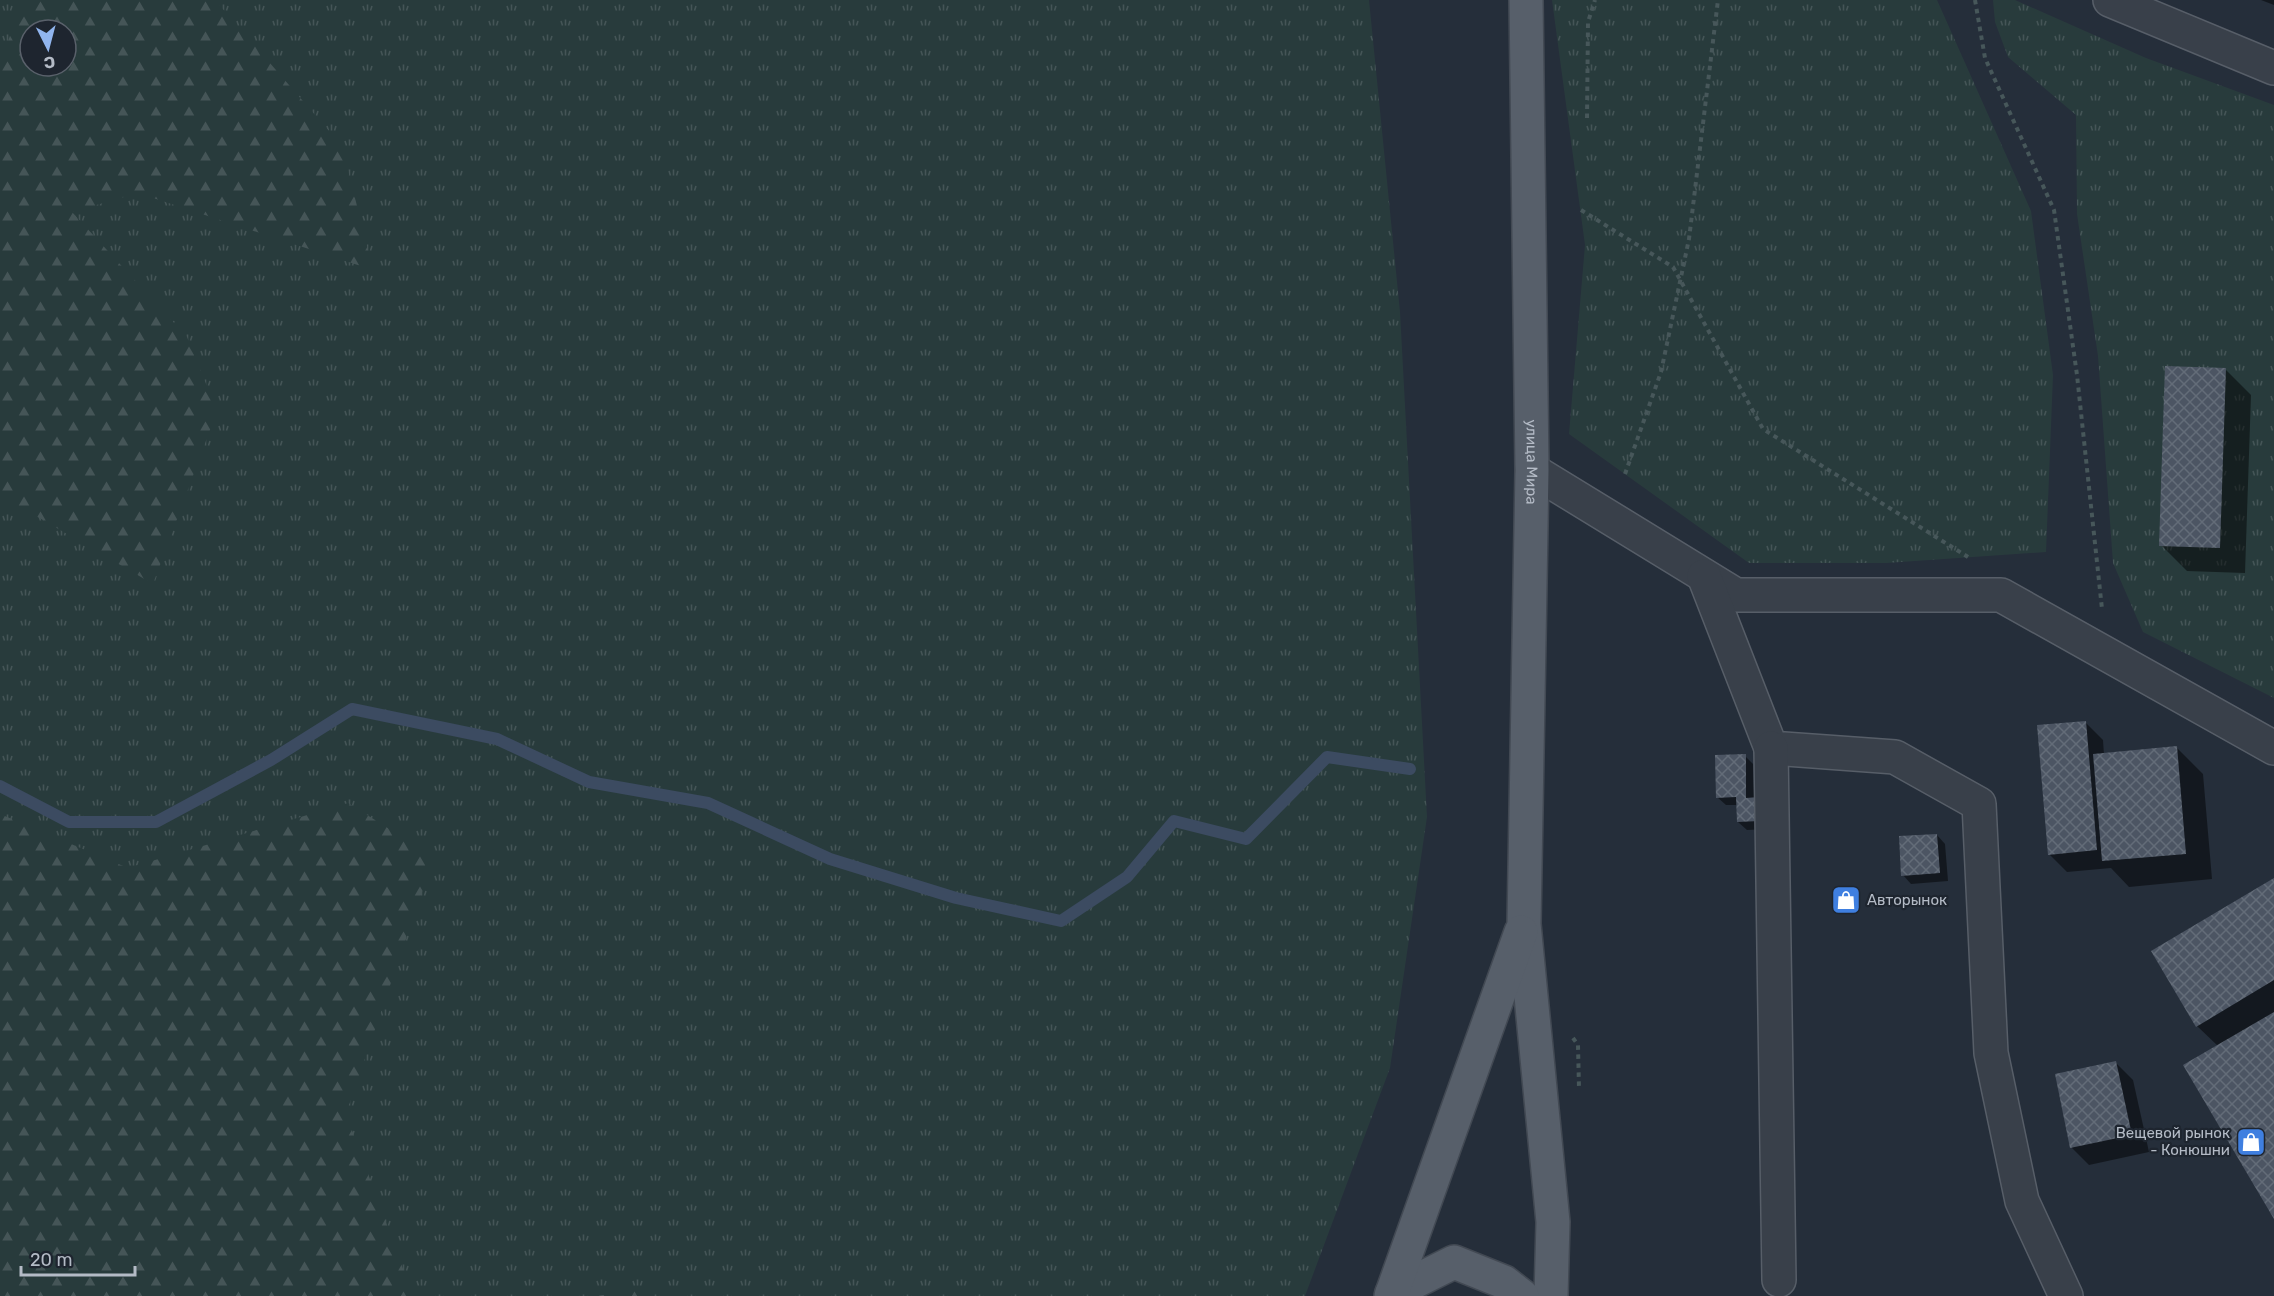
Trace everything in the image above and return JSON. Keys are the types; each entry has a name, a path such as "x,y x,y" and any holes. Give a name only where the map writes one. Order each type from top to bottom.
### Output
{"main road":[{"name":"улица Мира","path":"1524,924 1532,470 1527,0"},
{"path":"1391,1294 1524,924"},
{"path":"1524,924 1553,1222 1551,1296"},
{"path":"1391,1294 1454,1262 1504,1282 1522,1296"}],"street":[{"path":"2110,0 2274,68"},
{"path":"1532,470 1736,595 2001,596 2274,748"},
{"path":"1704,576 1771,748 1779,1280"},
{"path":"1771,748 1895,757 1979,804 1991,1053 2022,1201 2066,1296"}],"path":[{"path":"1587,118 1588,22 1595,0"},
{"path":"1625,474 1661,372 1689,239 1718,0"},
{"path":"1975,0 1985,58 2055,210 2077,375 2107,655"},
{"path":"1581,210 1673,267 1763,429 1969,557"}],"green space":[{"path":"0,0 1369,0 1400,312 1427,817 1390,1068 1305,1296 0,1296"},
{"path":"23,0 215,0 342,146 373,270 138,193 72,212 187,337 217,411 153,584 0,495 0,51 7,44"},
{"path":"1552,0 1937,0 2031,211 2053,375 2046,552 1886,563 1749,563 1569,434 1585,245"},
{"path":"1993,0 2015,0 2146,58 2274,105 2274,698 2143,632 2113,563 2098,356 2077,214 2076,115 2008,57 1995,22"},
{"path":"348,803 434,857 346,1114 413,1296 0,1296 0,814 128,868"},
{"path":"647,1288 653,1296 597,1296"}],"building":[{"path":"2165,366 2226,368 2220,548 2159,546"},
{"path":"2086,721 2097,850 2048,855 2037,725"},
{"path":"2177,746 2186,854 2102,861 2093,754"},
{"path":"1746,754 1746,798 1759,797 1760,821 1737,822 1736,797 1716,798 1715,755"},
{"path":"1937,834 1940,873 1901,876 1899,836"},
{"path":"2274,878 2274,980 2196,1027 2151,951"},
{"name":"Вещевой рынок - Конюшни","path":"2274,1012 2274,1219 2183,1065"},
{"path":"2116,1061 2132,1135 2070,1148 2055,1074"}],"waterway":[{"path":"0,786 69,822 156,822 271,760 352,709 497,739 589,782 708,803 830,859 956,898 1061,921 1127,877 1174,821 1246,839 1327,757 1410,769"}],"place":[{"name":"Авторынок","path":"1846,900"},
{"name":"Вещевой рынок - Конюшни","path":"2251,1142"}]}
